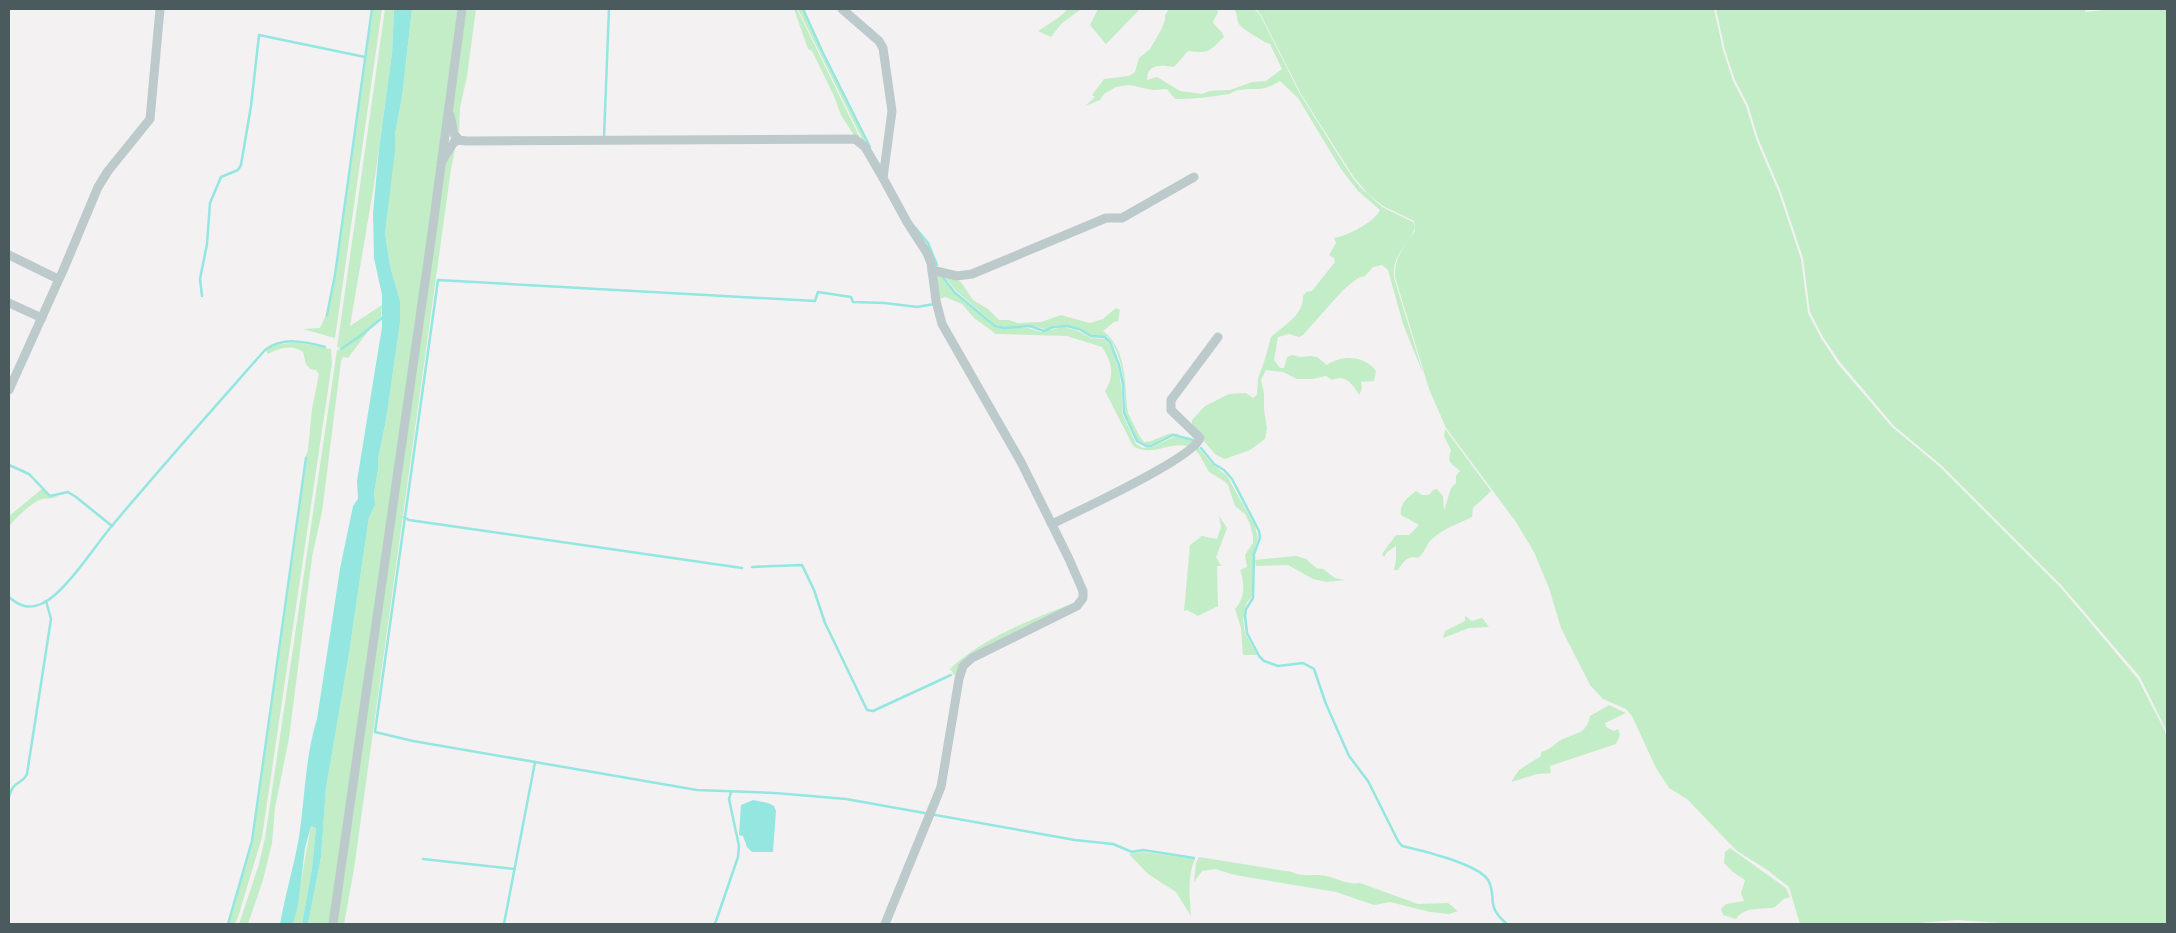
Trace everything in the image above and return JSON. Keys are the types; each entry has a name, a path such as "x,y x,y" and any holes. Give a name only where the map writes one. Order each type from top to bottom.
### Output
{"street":[{"path":"9,390 98,187 108,171 150,119 160,9"},
{"path":"332,924 462,9"},
{"path":"842,9 879,41 883,48 892,111 883,178"},
{"path":"448,105 454,134 459,140"},
{"path":"440,164 454,142 459,140 855,140 865,147 907,222 927,253 942,324 1021,462 1081,584 1083,598 1077,606 981,652 963,666 959,679 940,787 885,924"},
{"path":"932,270 957,276 972,274 1106,218 1122,218 1194,176"},
{"path":"9,255 58,279"},
{"path":"9,303 42,318"},
{"path":"1052,524 1167,465 1195,446 1200,438 1171,410 1171,400 1218,337"}],"green space":[{"path":"373,9 382,9 335,338 303,329 320,328 326,315 328,315 336,275"},
{"path":"385,9 394,9 392,53 374,185 350,326 382,305 381,317 341,348 337,347"},
{"path":"412,9 459,9 429,233 330,924 308,924 321,857 326,788 348,660 369,517 375,505 374,493 378,459 386,420 400,323 400,301 390,266 385,233 395,134 402,97"},
{"path":"464,9 476,9 467,76 460,108 459,132 454,119 452,88"},
{"path":"794,9 797,9 859,136 855,137 841,115 812,51 808,49"},
{"path":"798,9 803,9 821,51 878,165 866,147"},
{"path":"1068,9 1081,9 1061,24 1051,37 1038,31 1058,18"},
{"path":"1098,9 1140,9 1106,44 1090,25"},
{"path":"1169,9 1217,9 1218,12 1213,22 1224,37 1205,52 1188,51 1174,67 1156,66 1152,68 1147,80 1157,77 1180,91 1202,94 1209,91 1230,90 1252,82 1266,81 1282,69 1270,44 1241,26 1234,9 1254,9 1260,15 1300,94 1352,177 1382,207 1413,222 1415,227 1395,262 1394,278 1424,376 1403,324 1388,270 1382,265 1373,267 1365,276 1358,278 1343,290 1303,335 1299,337 1289,334 1278,337 1274,360 1280,368 1284,368 1287,357 1292,355 1317,357 1327,365 1339,359 1353,358 1366,362 1376,371 1374,381 1361,382 1362,389 1359,395 1352,384 1345,379 1337,378 1332,380 1326,376 1312,379 1297,379 1283,372 1266,370 1261,380 1267,429 1265,439 1250,450 1225,459 1216,455 1202,439 1192,427 1192,420 1205,406 1229,394 1246,393 1253,398 1257,395 1258,379 1271,337 1296,314 1300,309 1306,292 1312,291 1335,262 1334,258 1329,255 1336,243 1334,238 1360,228 1373,219 1380,210 1358,191 1341,169 1298,98 1280,81 1264,88 1238,90 1229,94 1202,98 1182,99 1175,99 1167,89 1153,90 1129,85 1116,87 1104,94 1100,100 1085,106 1095,97 1092,95 1104,79 1129,76 1135,72 1139,58 1150,49 1161,30 1165,15"},
{"path":"1256,9 1714,9 1723,50 1733,81 1746,106 1756,139 1779,193 1801,259 1808,313 1821,338 1838,364 1892,427 1939,466 2061,588 2138,679 2165,731 2167,738 2167,924 2016,924 1957,920 1906,924 1800,924 1789,887 1766,869 1737,851 1687,799 1669,788 1656,768 1632,716 1626,709 1603,699 1590,685 1561,628 1549,588 1534,552 1516,522 1446,428 1429,389 1395,277 1398,258 1415,231 1414,221 1383,206 1368,194 1353,176 1301,94 1261,15"},
{"path":"1716,9 2086,9 2085,12 2114,9 2167,9 2167,732 2140,677 2063,587 1941,465 1894,426 1840,362 1823,337 1810,312 1803,258 1781,192 1758,138 1748,105 1735,80 1725,50"},
{"path":"455,149 354,869 344,924 335,924 444,166"},
{"path":"935,275 941,275 953,293 996,327 1028,328 1040,332 1063,327 1076,330 1091,338 1106,339 1112,349 1119,371 1122,413 1136,444 1143,448 1152,447 1174,437 1193,441 1191,447 1184,445 1147,450 1133,446 1105,391 1110,380 1111,369 1102,347 1067,336 996,334 974,318 962,304 945,297 938,300"},
{"path":"944,275 961,282 973,300 988,309 999,320 1009,320 1018,323 1041,322 1061,315 1090,323 1103,319 1116,308 1120,310 1118,321 1103,331 1117,348 1121,358 1128,413 1144,442 1171,434 1180,435 1170,436 1148,445 1140,443 1134,436 1125,413 1124,382 1119,357 1107,336 1092,336 1081,329 1069,326 1056,325 1045,329 1029,325 1006,327 996,325 955,290"},
{"path":"369,330 348,358 343,357 341,361 322,512 312,557 289,738 275,808 272,843 263,880 248,924 239,924 259,864 265,838 337,350 341,350"},
{"path":"298,342 331,349 332,363 262,837 239,914 235,924 228,924 253,841 307,458 305,458 308,450 312,409 319,374 316,370 310,369 306,364 303,352 299,350 286,348 268,354 266,351 274,345"},
{"path":"1445,429 1491,491 1473,508 1472,517 1441,532 1430,541 1418,558 1409,558 1398,570 1394,570 1396,546 1387,552 1384,557 1382,554 1396,535 1409,535 1419,525 1401,515 1401,507 1405,501 1416,491 1422,495 1429,495 1433,490 1437,489 1443,496 1444,511 1451,488 1456,483 1456,476 1460,471 1449,460 1451,450 1444,436"},
{"path":"1198,447 1210,462 1227,476 1255,526 1258,538 1253,554 1253,595 1246,604 1243,620 1245,633 1257,655 1243,655 1241,628 1235,609 1241,601 1243,591 1243,580 1240,570 1247,567 1245,555 1253,543 1250,524 1245,514 1235,506 1228,485 1209,472 1195,450"},
{"path":"42,489 50,497 58,496 35,502 9,526 9,516"},
{"path":"1219,516 1227,528 1216,557 1221,566 1217,566 1218,606 1198,616 1187,610 1184,611 1190,545 1202,536 1217,539 1221,527"},
{"path":"1296,556 1306,559 1316,568 1323,569 1335,578 1345,580 1327,582 1313,579 1288,565 1256,566 1255,560"},
{"path":"1077,602 965,658 960,664 958,675 954,675 949,670 976,648 992,639 1027,622"},
{"path":"1465,616 1472,621 1482,618 1489,627 1469,628 1443,638 1445,631 1465,621"},
{"path":"1609,705 1626,713 1605,723 1606,727 1614,731 1618,729 1620,735 1616,744 1550,766 1551,773 1537,774 1511,782 1519,770 1541,756 1541,752 1583,730 1590,716"},
{"path":"311,826 316,828 312,868 302,924 293,924"},
{"path":"1730,848 1786,888 1790,897 1784,899 1775,907 1749,910 1736,919 1723,915 1721,909 1726,904 1744,901 1741,893 1745,880 1724,863 1725,852"},
{"path":"1143,852 1195,859 1192,865 1190,880 1191,916 1176,892 1148,874 1129,854"},
{"path":"1199,857 1292,872 1300,875 1322,875 1347,882 1360,883 1418,904 1448,903 1458,911 1449,914 1430,912 1390,902 1374,905 1336,892 1235,875 1215,869 1202,871 1194,882 1196,863"}],"water":[{"path":"394,9 412,9 402,97 395,134 395,150 385,233 390,266 400,301 400,323 386,420 378,459 374,493 375,505 369,517 348,660 326,788 321,857 308,924 302,924 312,868 316,828 311,826 305,848 298,905 293,924 280,924 299,837 308,763 317,719 340,569 353,506 358,499 357,481 382,327 382,295 374,258 373,213 379,149 392,53"},
{"path":"753,800 768,803 774,806 776,811 773,852 752,852 747,847 743,836 739,835 741,805"}],"waterway":[{"path":"327,315 335,275 372,9"},
{"path":"604,137 609,9"},
{"path":"803,9 870,147"},
{"path":"202,296 200,279 207,244 210,203 221,177 238,170 241,165 251,106 259,35 365,57"},
{"path":"914,226 928,243 937,265"},
{"path":"943,277 954,292 995,326 1004,328 1030,326 1044,331 1053,327 1067,326 1079,329 1091,336 1105,337 1110,342 1119,365 1123,384 1124,413 1137,441 1146,446 1151,446 1173,435 1193,440"},
{"path":"934,304 917,307 853,302 851,297 818,292 815,301 438,280 375,732 413,741 697,790 775,793 846,799 1075,840 1113,844 1132,852 1143,850 1194,858"},
{"path":"341,349 382,318"},
{"path":"9,597 20,605 29,607 43,603 60,590 187,438 265,350 279,343 294,341 325,347"},
{"path":"1201,448 1214,464 1224,470 1232,479 1259,531 1260,538 1254,554 1253,598 1246,609 1245,616 1247,633 1259,656 1264,661 1278,666 1303,663 1314,669 1326,704 1349,756 1368,781 1398,841 1402,846 1461,863 1482,874 1491,886 1496,912 1507,924"},
{"path":"228,924 252,841 306,458"},
{"path":"9,465 29,474 50,496 68,492 112,526"},
{"path":"404,517 409,520 742,568"},
{"path":"752,567 802,565 814,590 825,623 867,710 873,711 951,675"},
{"path":"9,797 15,785 23,780 27,774 51,619 46,601"},
{"path":"504,924 535,762"},
{"path":"715,924 738,857 739,846 729,799 731,792"},
{"path":"423,859 515,869"}]}
